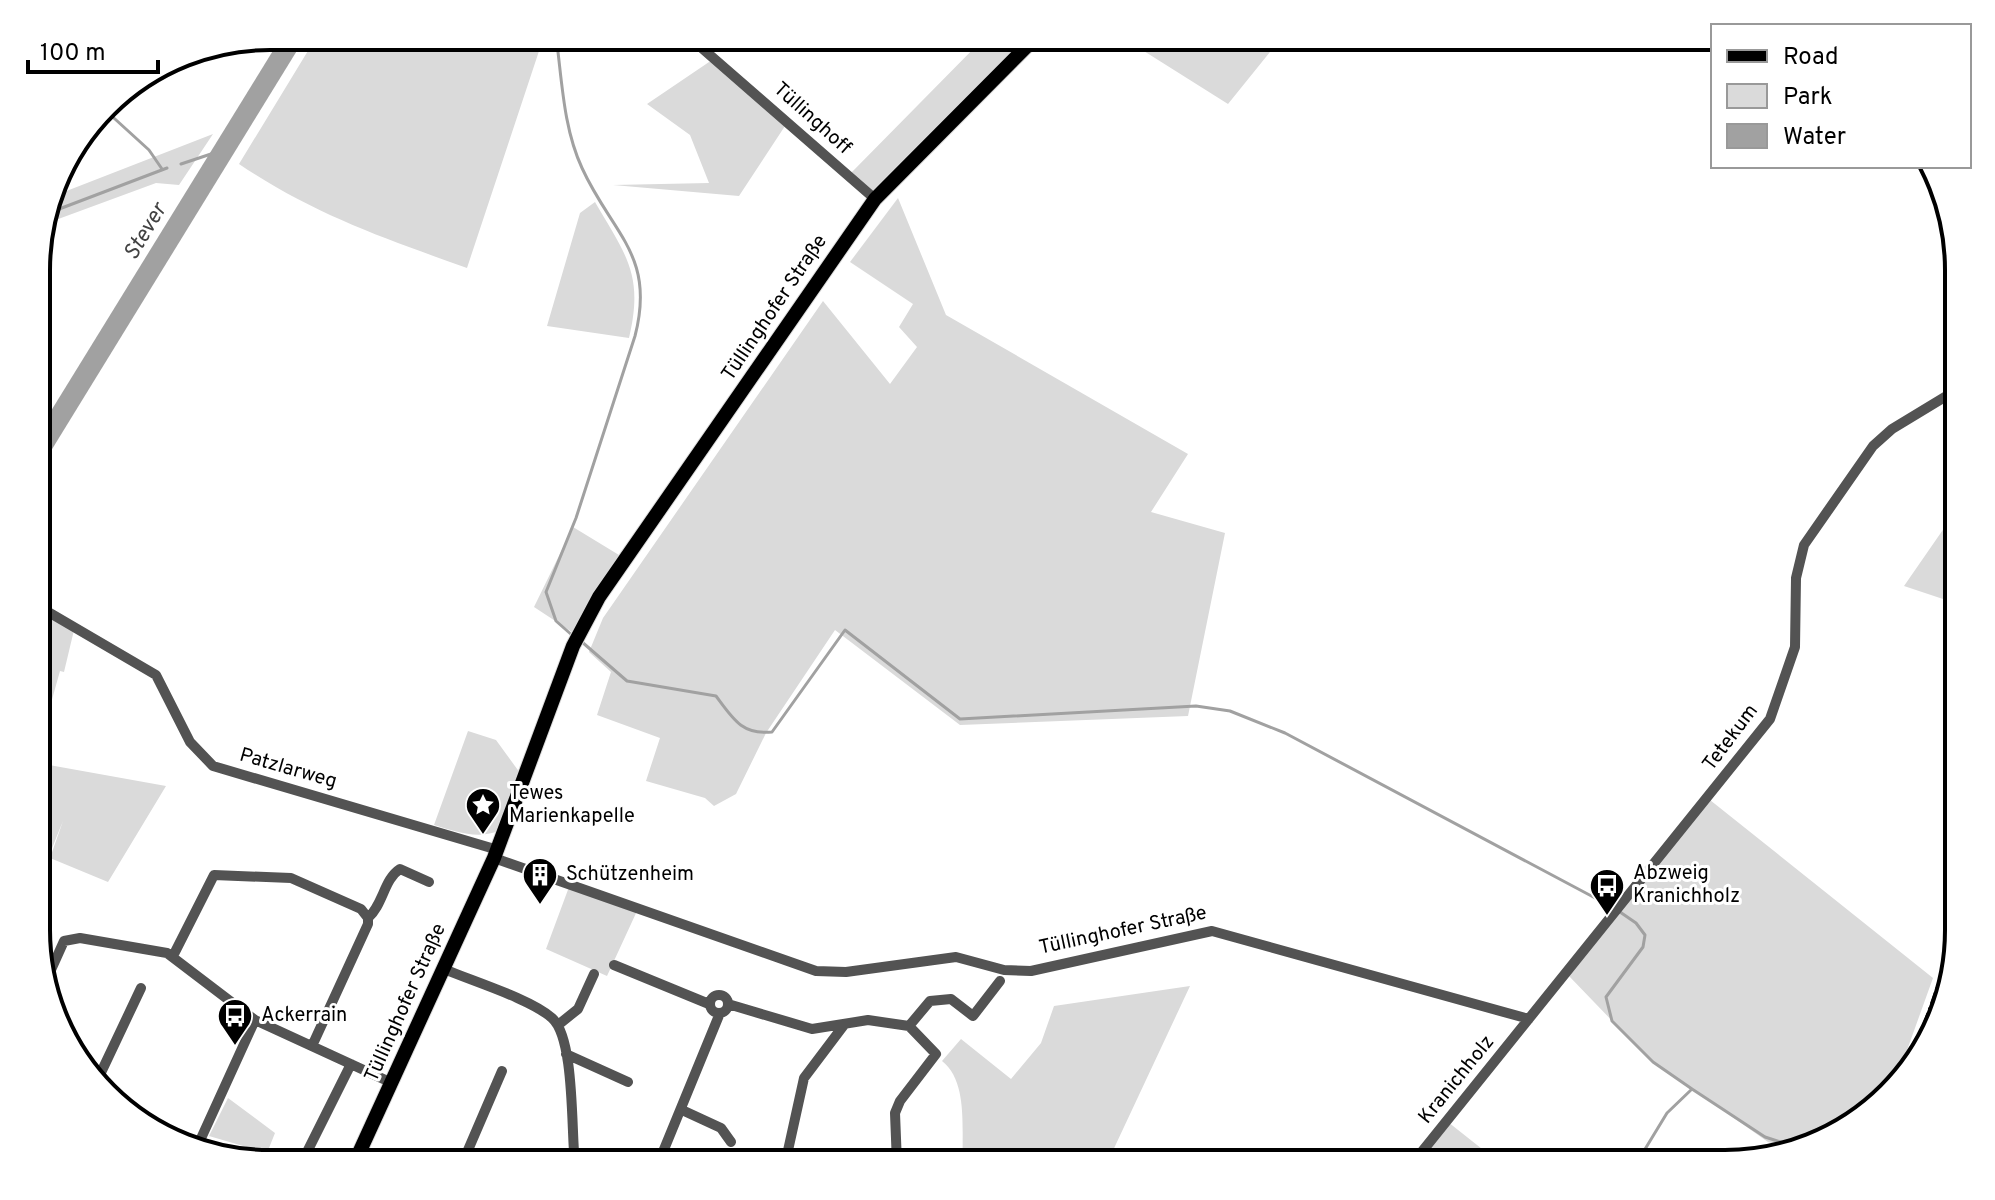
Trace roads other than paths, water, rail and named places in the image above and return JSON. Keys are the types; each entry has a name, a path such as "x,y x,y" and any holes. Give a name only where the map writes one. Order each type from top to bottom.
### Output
{"main road":[{"name":"Tüllinghofer Straße","path":"361,1150 496,854 573,646 599,597 875,199 1023,50"}],"street":[{"name":"Tüllinghoff","path":"704,50 875,199"},
{"name":"Tetekum","path":"1529,1019 1770,719 1795,647 1798,562 1812,532 1873,446 1892,429 1945,397"},
{"name":"Patzlarweg","path":"50,613 156,675 190,742 213,766 496,854"},
{"name":"Tüllinghofer Straße","path":"496,854 816,971 846,972 956,957 1004,970 1031,971 1212,931 1529,1019"},
{"path":"312,1046 368,918 376,912 394,873 400,869 429,882"},
{"path":"173,956 214,875 291,878 361,909 368,918"},
{"path":"53,965 64,941 80,938 173,956 255,1020 392,1083"},
{"path":"614,965 709,1004 713,1011 724,1008 812,1029 868,1020 909,1026 936,1054 900,1101 895,1113 896,1150"},
{"path":"444,969 543,1012 558,1025 566,1054 574,1150"},
{"path":"558,1025 578,1009 594,974"},
{"path":"909,1026 930,1001 951,999 973,1016 1000,981"},
{"path":"102,1071 141,988"},
{"path":"664,1150 724,1008 725,997 718,995 709,1004"},
{"name":"Kranichholz","path":"1423,1150 1529,1019"},
{"path":"201,1139 255,1020"},
{"path":"788,1150 804,1078 844,1025"},
{"path":"812,1029 826,1048"},
{"path":"566,1054 628,1082"},
{"path":"308,1150 351,1064"},
{"path":"468,1150 502,1071"},
{"path":"682,1110 721,1128 731,1142"}],"water":[{"path":"273,50 297,50 50,452 50,413"}],"waterway":[{"path":"558,50 564,103 576,152 594,191 628,246 640,285 635,336 576,518 546,592 556,621 573,636"},
{"path":"113,117 149,150 162,169"},
{"path":"181,164 211,154"},
{"path":"58,209 167,168"},
{"path":"582,642 627,681 716,696 739,724 762,732 772,732 845,630 960,719 1196,706 1230,711 1285,733 1614,908"},
{"path":"1620,912 1636,923 1645,935 1643,947 1606,997 1612,1021 1653,1062 1692,1089 1667,1113 1645,1150"},
{"path":"1692,1089 1765,1137 1781,1142"}],"railway":[{"path":"1927,1017 1939,984"}],"place":[{"name":"Tewes Marienkapelle","path":"483,836"},
{"name":"Schützenheim","path":"540,906"},
{"name":"Abzweig Kranichholz","path":"1607,917"},
{"name":"Ackerrain","path":"235,1047"}],"water label":[{"name":"Stever","path":"146,232"}]}
